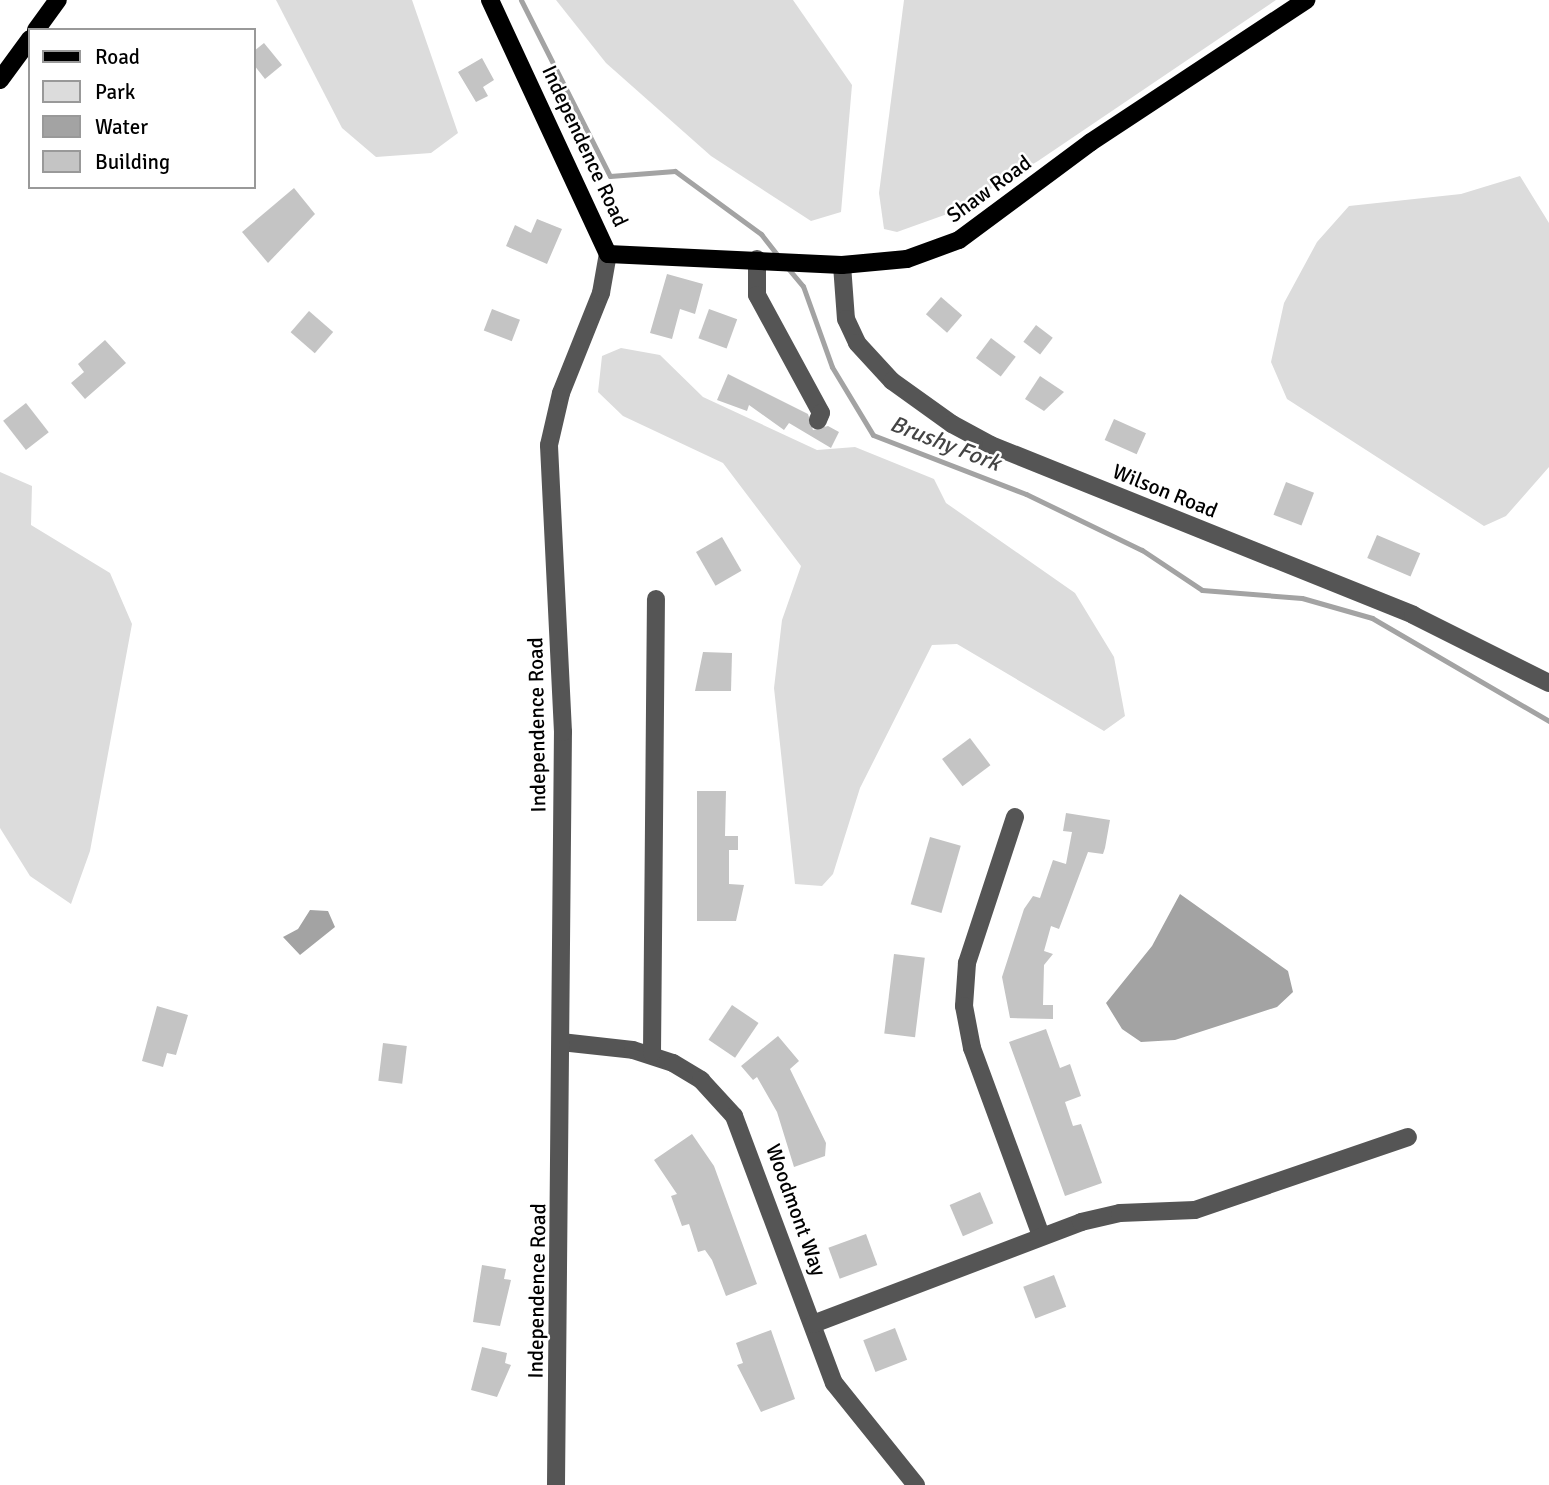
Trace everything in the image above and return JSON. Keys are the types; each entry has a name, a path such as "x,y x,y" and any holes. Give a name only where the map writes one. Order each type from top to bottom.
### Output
{"main road":[{"path":"37,28 58,0"},
{"name":"Independence Road","path":"490,0 608,254"},
{"name":"Shaw Road","path":"608,254 842,265 907,259 959,240 1091,142 1306,0"},
{"path":"0,80 28,42"}],"street":[{"name":"Independence Road","path":"556,1485 563,732 549,444 561,393 601,293 608,254"},
{"path":"757,259 757,295 821,413 818,420"},
{"name":"Wilson Road","path":"842,265 846,319 858,343 892,381 952,424 1002,450 1413,615 1549,683"},
{"path":"652,1054 656,599"},
{"path":"1015,817 967,963 964,1006 974,1055 1041,1236"},
{"name":"Woodmont Way","path":"561,1042 652,1054 701,1080 734,1116 834,1383 916,1485"},
{"path":"813,1324 1041,1236 1120,1213 1195,1210 1408,1137"}],"green space":[{"path":"276,0 412,0 458,133 431,153 376,157 342,128"},
{"path":"556,0 793,0 852,85 841,212 811,221 711,156 606,63"},
{"path":"904,0 1276,0 1038,161 950,213 897,232 884,229 879,193"},
{"path":"1520,176 1549,223 1549,467 1506,516 1484,526 1287,399 1271,362 1284,303 1317,242 1349,206 1461,194"},
{"path":"621,348 660,355 703,397 817,450 855,447 934,479 946,503 1075,593 1114,657 1125,716 1104,731 957,644 932,645 860,788 833,874 822,886 795,884 774,688 782,620 801,566 723,463 623,416 598,392 602,356"},
{"path":"0,472 32,486 31,525 110,573 132,624 90,851 71,904 30,876 0,828"}],"water":[{"path":"1180,894 1288,971 1293,992 1277,1007 1175,1040 1141,1042 1122,1029 1106,1003 1152,946"},
{"path":"310,910 328,911 335,927 300,955 283,937 298,929"}],"building":[{"path":"264,43 282,65 265,79 256,68 256,49"},
{"path":"482,58 494,80 483,87 488,96 476,102 458,72"},
{"path":"294,188 315,214 268,263 242,232"},
{"path":"537,219 562,229 547,264 506,246 515,225 531,233"},
{"path":"667,274 703,284 695,314 680,309 672,339 650,333"},
{"path":"941,297 962,315 947,333 926,314"},
{"path":"492,309 520,320 512,341 484,330"},
{"path":"709,309 737,319 727,348 698,338"},
{"path":"309,311 333,332 315,353 291,332"},
{"path":"1036,325 1053,338 1040,354 1023,342"},
{"path":"991,338 1016,357 1001,377 976,358"},
{"path":"105,340 126,363 85,399 71,383 84,372 78,364"},
{"path":"728,374 808,414 813,430 828,426 839,432 831,448 789,423 784,430 749,405 747,411 717,400"},
{"path":"1040,376 1064,392 1044,411 1025,399"},
{"path":"26,403 49,432 26,450 3,421"},
{"path":"1114,419 1146,433 1137,454 1105,440"},
{"path":"1286,482 1314,493 1301,525 1273,515"},
{"path":"1377,535 1420,553 1410,576 1367,558"},
{"path":"722,537 742,571 716,586 696,552"},
{"path":"703,652 732,653 731,691 695,691"},
{"path":"970,738 990,765 963,786 942,759"},
{"path":"697,791 726,791 725,836 738,836 738,850 729,850 729,884 744,885 736,921 697,921"},
{"path":"1066,813 1110,820 1105,848 1103,854 1088,852 1059,929 1051,926 1044,951 1053,954 1044,965 1043,1005 1053,1005 1053,1019 1010,1018 1002,977 1024,909 1033,896 1040,898 1053,860 1066,864 1072,832 1063,831"},
{"path":"930,837 961,846 941,913 911,904"},
{"path":"894,954 925,958 915,1037 884,1033"},
{"path":"732,1005 759,1023 735,1058 709,1040"},
{"path":"157,1006 188,1015 176,1055 167,1053 163,1067 142,1061"},
{"path":"1046,1029 1060,1068 1070,1064 1081,1096 1065,1102 1073,1126 1081,1124 1102,1183 1065,1196 1009,1042"},
{"path":"778,1036 799,1061 790,1069 826,1143 825,1156 794,1167 777,1112 757,1077 753,1080 741,1066"},
{"path":"383,1043 407,1046 402,1084 378,1081"},
{"path":"692,1134 714,1166 757,1284 726,1296 712,1260 705,1250 698,1252 689,1224 682,1226 671,1196 677,1194 654,1160"},
{"path":"980,1192 993,1223 963,1236 950,1205"},
{"path":"866,1234 877,1265 840,1279 828,1248"},
{"path":"482,1265 506,1269 504,1279 511,1280 500,1326 473,1322"},
{"path":"1054,1275 1066,1307 1035,1319 1023,1287"},
{"path":"895,1328 907,1360 875,1372 863,1340"},
{"path":"771,1330 795,1399 761,1412 737,1365 743,1363 736,1343"},
{"path":"482,1347 507,1353 505,1363 511,1365 497,1397 471,1390"}],"waterway":[{"name":"Brushy Fork","path":"521,0 610,176 675,171 761,234 780,258"},
{"name":"Brushy Fork","path":"786,266 803,286 832,367 873,435 1026,494 1142,550 1202,590 1302,598 1372,618 1549,721"}]}
